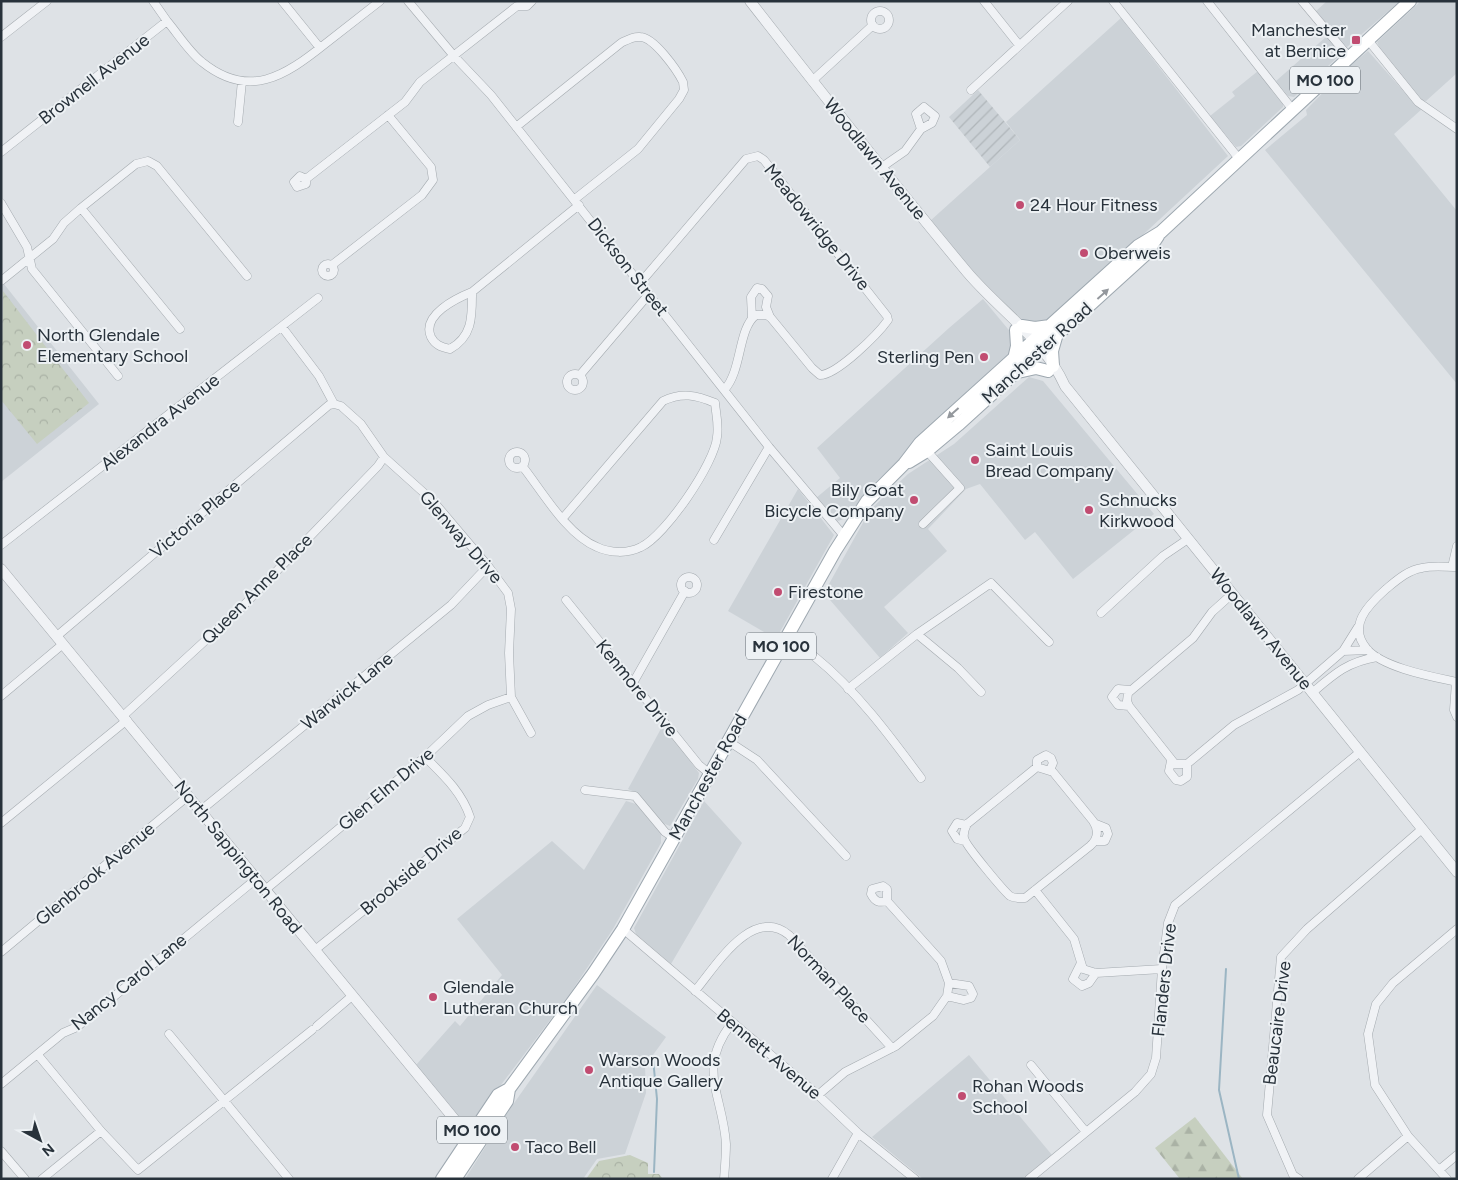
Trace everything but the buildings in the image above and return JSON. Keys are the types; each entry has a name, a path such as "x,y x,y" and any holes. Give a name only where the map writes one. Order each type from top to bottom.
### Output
{"main road":[{"name":"Manchester Road","path":"904,464 927,451 1015,373 1035,348 1138,246 1161,232 1410,1"},
{"path":"1014,359 1019,328 1054,330 1051,368 1036,368 1015,373"},
{"name":"Manchester Road","path":"442,1179 507,1100 509,1089 593,974 623,929 844,536 867,501 904,464 920,443 1014,359 1035,348"},
{"name":"Manchester Road","path":"455,1179 472,1141"}],"street":[{"path":"1,37 47,1"},
{"name":"Brownell Avenue","path":"1,152 167,21 153,1"},
{"path":"282,1 320,48"},
{"path":"167,21 200,61 229,78 242,81 258,81 279,76 320,48 380,1"},
{"name":"Dickson Street","path":"408,1 454,56 491,95 770,447 844,536"},
{"path":"306,179 406,102 420,82 517,4 527,6 532,1"},
{"name":"Woodlawn Avenue","path":"750,1 812,81 977,284 1019,328 1457,872"},
{"path":"984,1 1019,45"},
{"path":"971,90 1068,1"},
{"path":"1113,1 1240,160"},
{"path":"1207,1 1293,110"},
{"path":"1302,1 1350,57"},
{"path":"812,81 873,25"},
{"path":"472,292 472,313 466,336 450,349 441,347 434,342 430,333 430,325 435,315 458,298 472,292 638,149 679,99 684,90 683,82 653,42 642,36 634,37 621,43 516,127"},
{"path":"1368,40 1418,102 1457,129"},
{"path":"238,122 242,81"},
{"path":"332,265 422,195 433,180 431,167 388,115"},
{"path":"882,167 905,151 921,129"},
{"name":"Meadowridge Drive","path":"641,282 746,159 758,156 764,160 884,310 888,320 877,333 833,372 820,375 770,317"},
{"path":"1,281 53,239 64,223 81,208 136,164 148,161 157,166 247,276"},
{"path":"1,203 14,222 30,258 32,269 118,376"},
{"path":"81,208 180,329"},
{"path":"752,318 750,297 757,288 762,288 768,296 766,307 770,317"},
{"path":"580,375 649,294"},
{"name":"Alexandra Avenue","path":"1,545 318,298"},
{"path":"522,467 582,539 612,552 640,548 655,538 694,486 713,454 717,438 715,403 727,391 732,380 748,324 752,318 761,314 770,317"},
{"name":"Glenway Drive","path":"282,327 320,376 334,404 340,406 361,424 384,457 433,500 508,592 511,602 511,697 531,734"},
{"path":"563,518 663,401 676,395 688,394 715,403"},
{"name":"Victoria Place","path":"1,696 60,640 329,406 334,404"},
{"path":"714,540 770,447"},
{"path":"924,524 960,488 927,451"},
{"name":"Queen Anne Place","path":"1,823 125,718 243,606 378,466 384,457"},
{"path":"1101,613 1134,584 1144,572 1188,539"},
{"path":"1232,594 1212,612 1193,638 1130,690 1126,701 1171,761 1178,764 1187,764 1234,725 1290,696 1343,651 1358,627 1365,609 1399,578 1423,567 1454,567 1457,546"},
{"name":"Warwick Lane","path":"200,811 451,605 488,566"},
{"name":"North Sappington Road","path":"1,569 472,1141"},
{"path":"848,689 917,634 991,583 1050,642"},
{"path":"633,683 685,591"},
{"name":"Kenmore Drive","path":"566,600 699,765 710,774"},
{"path":"1358,627 1363,643 1377,657 1410,670 1457,682 1454,710 1457,717"},
{"path":"917,634 958,668 980,692"},
{"path":"786,639 815,657 848,689 889,735 921,778"},
{"path":"1343,651 1368,650"},
{"path":"1312,693 1342,668 1353,662 1377,657"},
{"path":"1129,706 1118,705 1112,697 1118,689 1130,690"},
{"name":"Glen Elm Drive","path":"265,890 425,757 468,716 488,705 511,697"},
{"path":"728,741 757,760 846,856"},
{"name":"Flanders Drive","path":"1029,1179 1135,1092 1151,1074 1156,1058 1162,969 1168,923 1175,905 1360,752"},
{"name":"Brookside Drive","path":"315,950 465,828 470,817 466,805 458,793 425,757"},
{"path":"1171,761 1169,771 1176,780 1181,781 1187,777 1187,764"},
{"path":"1044,768 1096,824 1098,831 1095,841 1026,898 1013,897 964,838 966,825 1044,768"},
{"path":"584,790 635,796 665,832 674,838"},
{"name":"Glenbrook Avenue","path":"1,952 188,796"},
{"path":"964,838 957,839 952,830 957,823 966,825"},
{"name":"Beaucaire Drive","path":"1299,1179 1293,1175 1267,1115 1281,957 1307,928 1422,829"},
{"name":"Nancy Carol Lane","path":"1,1084 63,1033 77,1027 256,879"},
{"path":"1035,890 1074,939 1080,965 1083,969 1096,973 1162,969"},
{"path":"818,1095 845,1072 892,1048 933,1016 947,996 949,983 941,961 887,901"},
{"name":"Norman Place","path":"695,991 744,934 756,928 775,927 789,935 892,1048"},
{"name":"Bennett Avenue","path":"623,929 818,1095 858,1133 915,1179"},
{"path":"1447,1179 1408,1136 1375,1085 1368,1034 1376,1004 1393,983 1457,930"},
{"path":"1080,965 1073,979 1082,986 1089,983 1096,973"},
{"path":"947,996 964,1000 970,998 973,994 970,986 949,983"},
{"path":"38,1055 101,1131 138,1170 352,996"},
{"path":"724,1179 726,1144 713,1069 714,1053 732,1023"},
{"path":"169,1034 225,1100 285,1177"},
{"path":"1031,1065 1086,1132"},
{"path":"42,1179 101,1131"},
{"path":"832,1179 858,1133"},
{"path":"1358,1179 1408,1136"},
{"path":"1,1151 25,1179"},
{"path":"1439,1170 1457,1155"}],"shaded area":[{"path":"1327,1 1400,1 1347,47 1315,12"},
{"path":"1421,1 1457,1 1457,73 1426,101 1420,100 1382,53 1377,42"},
{"path":"1121,18 1228,156 1051,320 1028,325 1016,317 965,263 930,221 1020,140 1006,122"},
{"path":"1327,36 1340,51 1339,56 1294,97 1288,96 1276,81"},
{"path":"1368,51 1414,103 1422,109 1394,134 1457,211 1457,384 1265,150 1307,115 1306,110 1347,68"},
{"path":"1258,71 1283,103 1283,107 1241,146 1236,147 1210,116 1235,96 1232,92"},
{"path":"978,90 1020,140 990,167 949,117"},
{"name":"North Glendale Elementary School","path":"4,284 99,404 1,482 1,287"},
{"path":"983,299 1013,335 1011,354 870,487 846,518 838,521 816,498 840,478 817,448"},
{"path":"1029,377 1043,381 1154,514 1073,579 1035,532 1025,540 980,484 966,489 928,529 947,551 884,607 908,633 880,658 824,593 870,510 908,474 954,444"},
{"path":"798,489 834,535 776,639 728,611"},
{"path":"663,725 699,773 698,779 670,826 662,823 638,794 628,789"},
{"path":"626,801 636,804 661,834 661,843 613,929 569,995 473,1122 464,1124 416,1065 455,1021 460,1026 502,975 457,919 552,841 584,870"},
{"path":"704,801 742,843 671,964 636,934 634,928"},
{"path":"597,985 666,1037 645,1066 646,1093 625,1154 597,1159 583,1179 465,1179 503,1119"},
{"name":"Rohan Woods School","path":"969,1055 1052,1155 1022,1179 923,1179 872,1137"}],"green space":[{"name":"North Glendale Elementary School","path":"3,291 89,403 37,444 1,400"},
{"path":"1195,1117 1243,1179 1180,1179 1155,1148"},
{"path":"630,1155 648,1163 648,1174 659,1174 663,1179 586,1179 599,1161"}],"waterway":[{"path":"1226,969 1219,1090 1239,1179"},
{"path":"653,1059 657,1099 654,1172"}],"place":[{"name":"Manchester at Bernice","path":"1356,40"},
{"name":"24 Hour Fitness","path":"1020,205"},
{"name":"Oberweis","path":"1084,253"},
{"name":"North Glendale Elementary School","path":"27,345"},
{"name":"Sterling Pen","path":"984,357"},
{"name":"Saint Louis Bread Company","path":"975,460"},
{"name":"Bily Goat Bicycle Company","path":"914,500"},
{"name":"Schnucks Kirkwood","path":"1089,510"},
{"name":"Firestone","path":"778,592"},
{"name":"Glendale Lutheran Church","path":"433,997"},
{"name":"Warson Woods Antique Gallery","path":"589,1070"},
{"name":"Rohan Woods School","path":"962,1096"},
{"name":"Taco Bell","path":"515,1147"}]}
